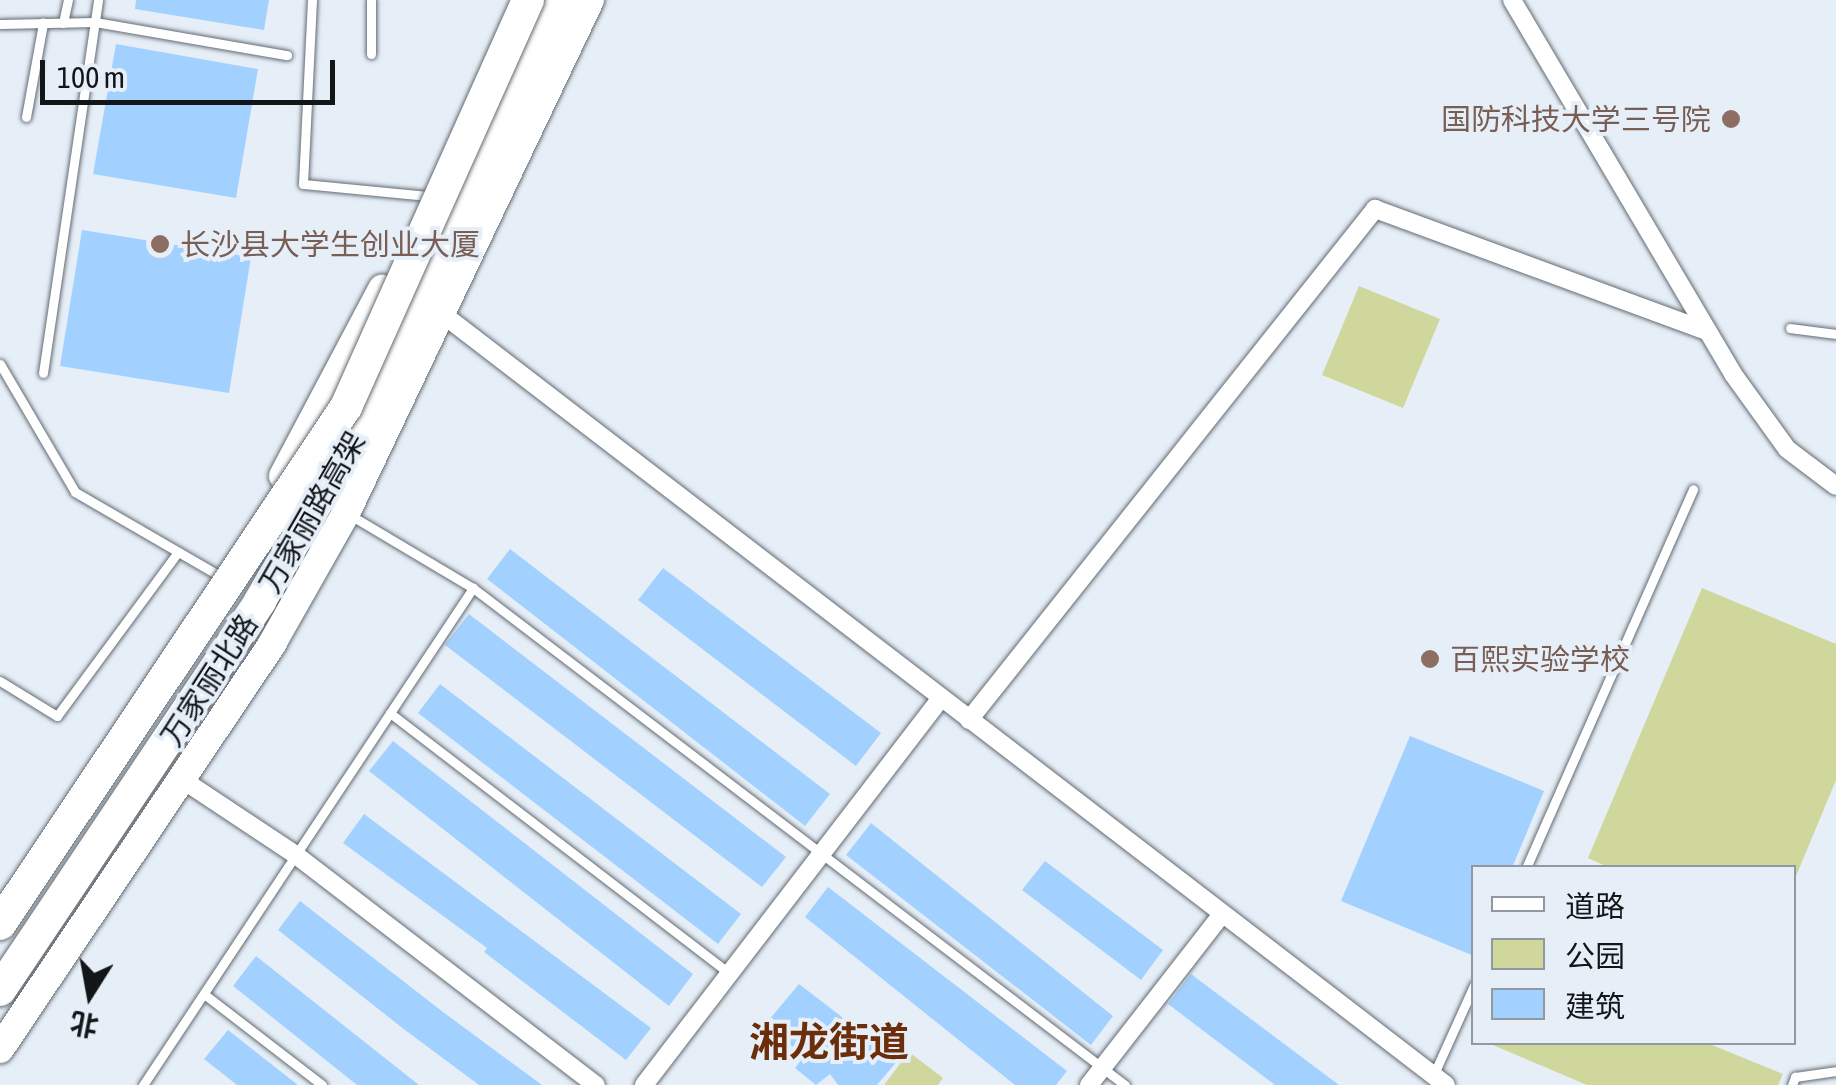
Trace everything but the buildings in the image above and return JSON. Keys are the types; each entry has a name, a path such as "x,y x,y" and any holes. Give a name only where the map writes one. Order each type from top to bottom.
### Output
{"highway":[{"name":"万家丽路高架","path":"0,924 346,407 528,0"},
{"name":"万家丽路高架","path":"0,990 260,602 368,416 563,0"}],"main road":[{"name":"万家丽北路","path":"0,897 220,576 291,464 428,196 512,0"},
{"name":"万家丽北路","path":"0,1049 183,780 346,513 445,316 590,0"}],"street":[{"path":"1512,0 1707,331 1787,450 1836,486"},
{"path":"968,720 1375,209 1707,331"},
{"path":"445,316 1439,1080"},
{"path":"644,1085 940,699"},
{"path":"183,780 296,855 596,1085"},
{"path":"1088,1085 1222,914"}],"lane":[{"path":"64,23 68,0"},
{"path":"43,373 98,0"},
{"path":"312,0 303,184 428,196"},
{"path":"371,54 372,0"},
{"path":"0,24 95,22 287,55"},
{"path":"26,117 43,23"},
{"path":"1790,328 1836,334"},
{"path":"0,364 76,492 220,576"},
{"path":"1527,865 1694,489"},
{"path":"346,513 473,588 1125,1085"},
{"path":"0,680 57,716 178,552"},
{"path":"143,1085 473,588"},
{"path":"390,713 730,974"},
{"path":"1439,1080 1471,993"},
{"path":"204,994 322,1085"},
{"path":"1792,1085 1795,1077 1836,1071"}],"green space":[{"path":"1359,286 1440,319 1403,408 1322,375"},
{"path":"1702,588 1836,644 1836,780 1796,876 1796,865 1603,865 1588,858"},
{"path":"1493,1045 1712,1045 1783,1074 1778,1085 1587,1085"},
{"path":"909,1052 943,1078 938,1085 884,1085"}],"place":[{"name":"国防科技大学三号院","path":"1731,119"},
{"name":"长沙县大学生创业大厦","path":"160,244"},
{"name":"百熙实验学校","path":"1430,659"}],"district":[{"name":"湘龙街道","path":"829,1042"}]}
